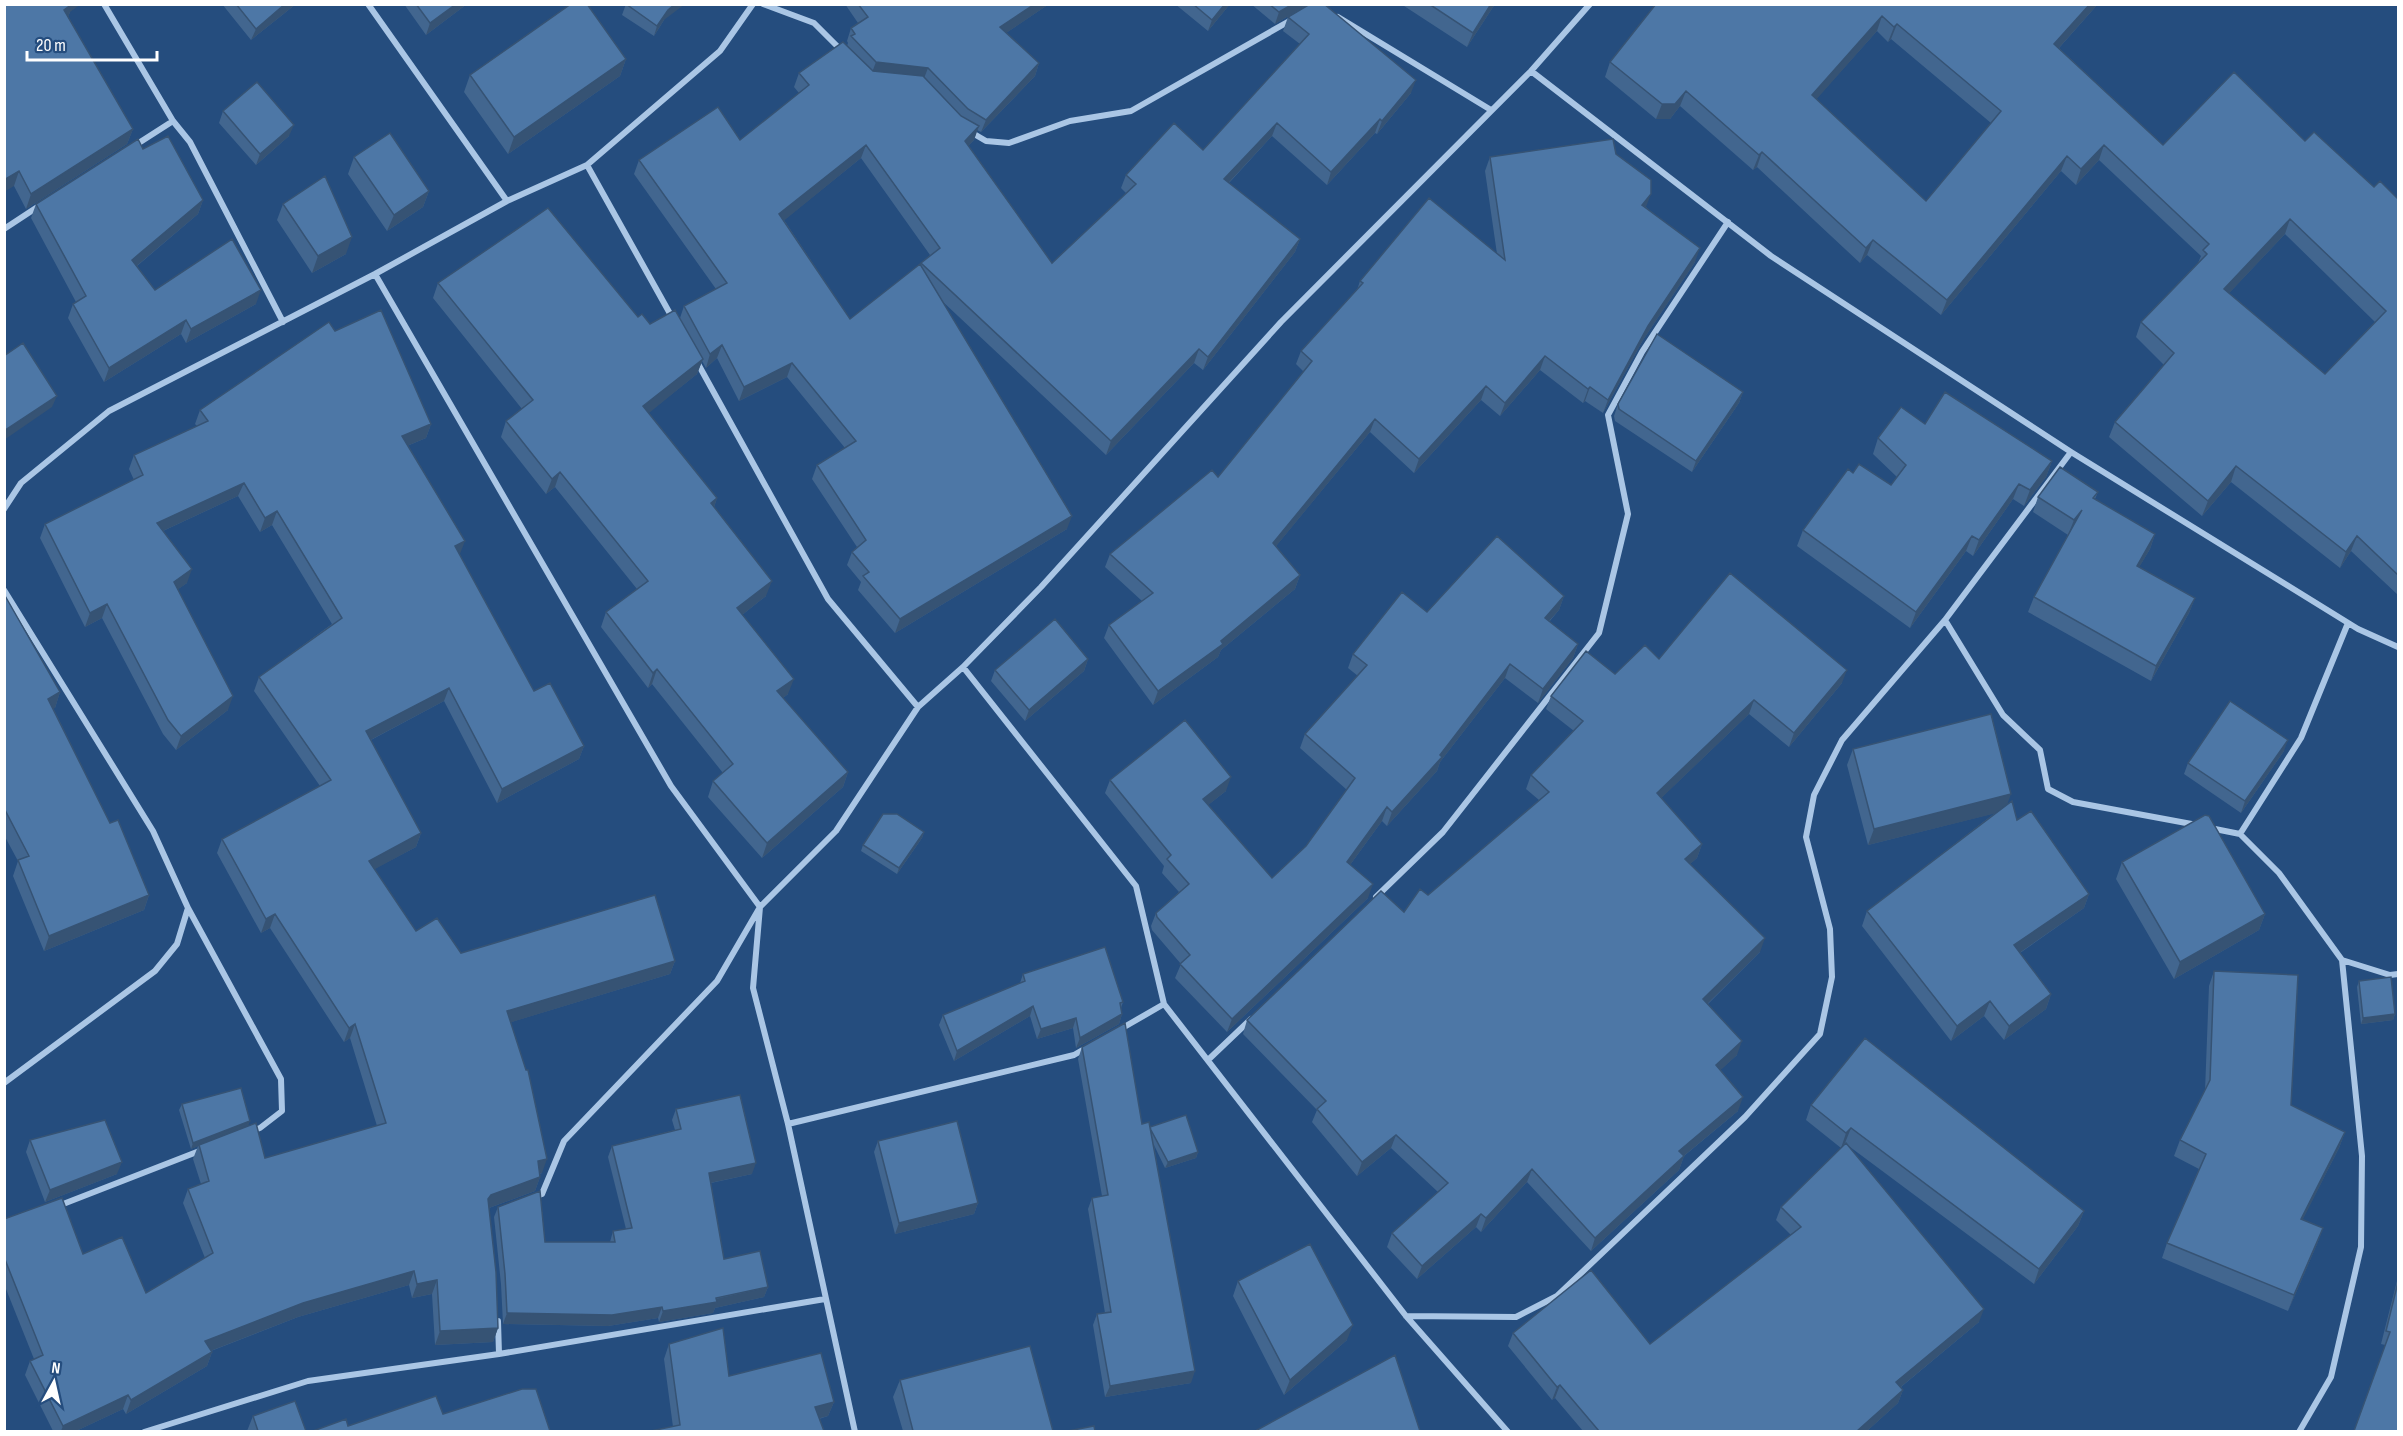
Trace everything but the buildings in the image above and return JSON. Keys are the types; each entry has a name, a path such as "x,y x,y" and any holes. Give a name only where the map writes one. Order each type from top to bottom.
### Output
{"street":[{"path":"104,4 173,122 190,142 283,322"},
{"path":"368,4 507,201"},
{"path":"4,509 21,483 109,411 375,274 507,201 587,165 720,51 753,4"},
{"path":"763,4 814,22 846,56"},
{"path":"531,1198 542,1194 564,1141 717,981 760,907 836,831 918,708 963,667 1041,587 1281,322 1531,71 1590,4"},
{"path":"1328,11 1491,110"},
{"path":"960,126 986,141 1010,143 1070,121 1131,111 1297,16"},
{"path":"1531,71 1771,256 2071,452 2348,623 2398,647"},
{"path":"124,153 173,122"},
{"path":"587,165 679,330"},
{"path":"4,229 46,202"},
{"path":"1368,905 1443,832 1599,633 1628,514 1608,416 1642,352 1728,222"},
{"path":"375,274 671,786 760,907 753,988 788,1124 855,1431"},
{"path":"691,351 828,599 918,708"},
{"path":"1406,1316 1516,1317 1557,1296 1745,1117 1820,1034 1832,977 1830,929 1806,837 1814,795 1842,740 1945,620 2071,452"},
{"path":"4,590 153,831 188,908 281,1079 282,1111 260,1128 249,1132"},
{"path":"1945,620 2003,715 2040,750 2048,789 2073,802 2240,834 2279,873 2342,960 2362,1156 2361,1247 2331,1377 2299,1431"},
{"path":"2240,834 2301,738 2348,623"},
{"path":"963,667 1136,886 1164,1004 1406,1316 1508,1431"},
{"path":"4,1083 155,971 177,944 188,908"},
{"path":"2342,960 2390,975 2398,974"},
{"path":"1114,1032 1164,1004"},
{"path":"1208,1060 1258,1011"},
{"path":"788,1124 1074,1055 1094,1044"},
{"path":"49,1210 204,1149"},
{"path":"144,1431 308,1381 500,1354 825,1299"},
{"path":"497,1308 500,1354"}]}
